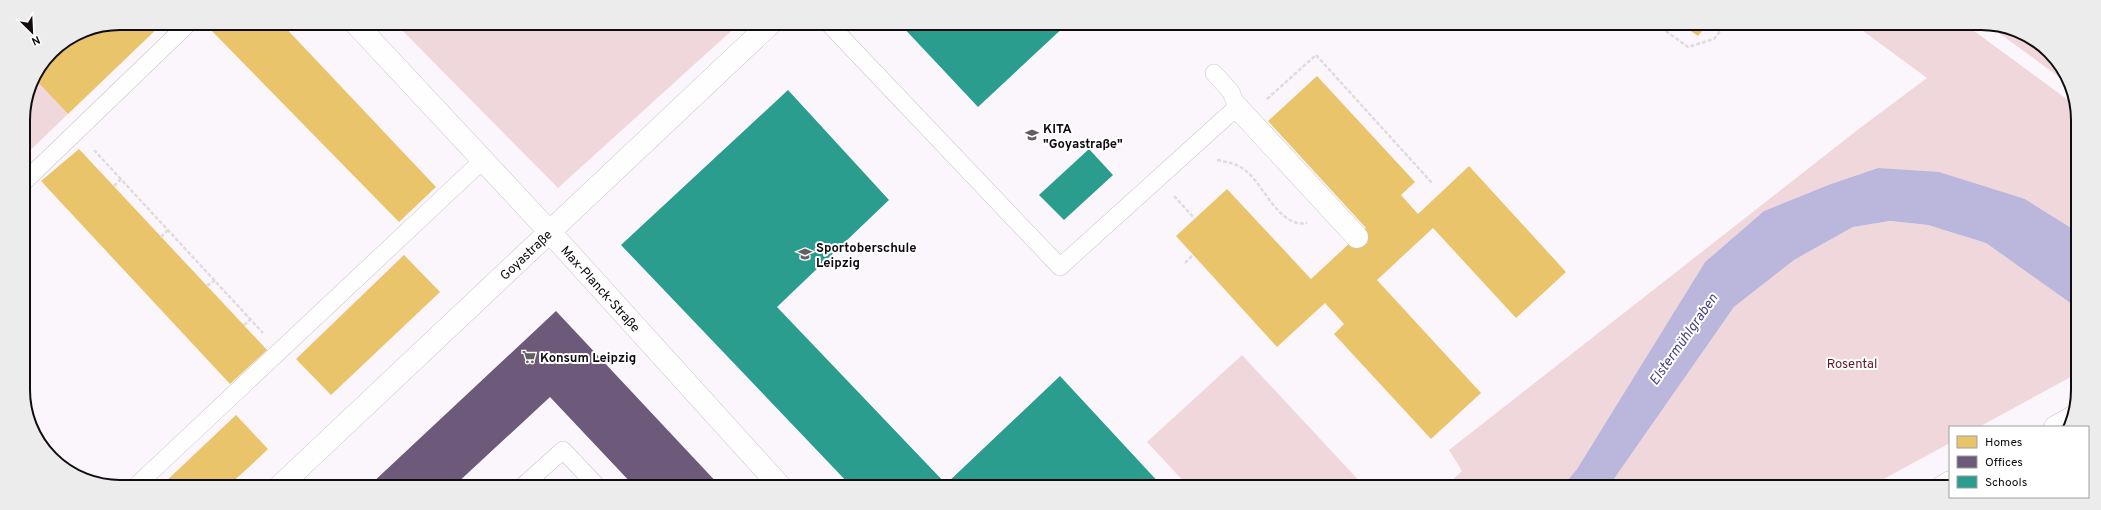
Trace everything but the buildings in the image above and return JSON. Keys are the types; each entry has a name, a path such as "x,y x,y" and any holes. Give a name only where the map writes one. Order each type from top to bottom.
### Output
{"street":[{"name":"Max-Planck-Straße","path":"362,30 549,231 775,480"},
{"name":"Goyastraße","path":"286,480 764,30"},
{"path":"1242,113 1357,237"},
{"path":"2056,426 2065,421"}],"lane":[{"path":"30,176 182,30"},
{"path":"835,30 1060,267 1242,113 1231,92 1214,73"},
{"path":"142,480 483,160"},
{"path":"530,480 563,450 591,480"}],"path":[{"path":"1664,30 1688,47 1714,39 1721,30"},
{"path":"1242,113 1316,55 1432,183"},
{"path":"93,150 259,328"},
{"path":"1214,159 1232,163 1246,171 1274,207 1285,216 1300,224 1320,220 1336,214"},
{"path":"114,186 121,179"},
{"path":"1170,192 1195,219"},
{"path":"161,237 168,230"},
{"path":"1185,263 1193,255"},
{"path":"208,286 215,280"},
{"path":"244,325 250,319"}],"green space":[{"path":"402,30 732,30 558,188"},
{"path":"1862,30 1973,30 2069,101 2071,114 2071,228 2025,199 1878,168 1828,185 1764,211 1705,262 1577,469 1568,480 1452,480 1462,471 1449,450 1860,128 1927,78"},
{"path":"1997,32 2015,37 2036,49 2045,56 2060,78"},
{"path":"38,83 68,114 30,150 30,114 33,97"},
{"name":"Rosental","path":"1890,221 1928,225 1986,243 2071,303 2071,377 1981,426 1949,426 1949,444 1882,480 1613,480 1734,307 1794,260 1853,227"},
{"path":"1242,355 1358,480 1182,480 1147,442"}],"water":[{"name":"Elstermühlgraben","path":"1878,168 1939,172 2025,199 2071,228 2071,303 1986,243 1928,225 1890,221 1853,227 1794,260 1734,307 1613,480 1568,480 1577,469 1705,262 1764,211 1828,185"}],"place":[{"name":"KITA \"Goyastraße\"","path":"1032,135"},
{"name":"Sportoberschule Leipzig","path":"805,254"},
{"name":"Konsum Leipzig","path":"529,357"}]}
